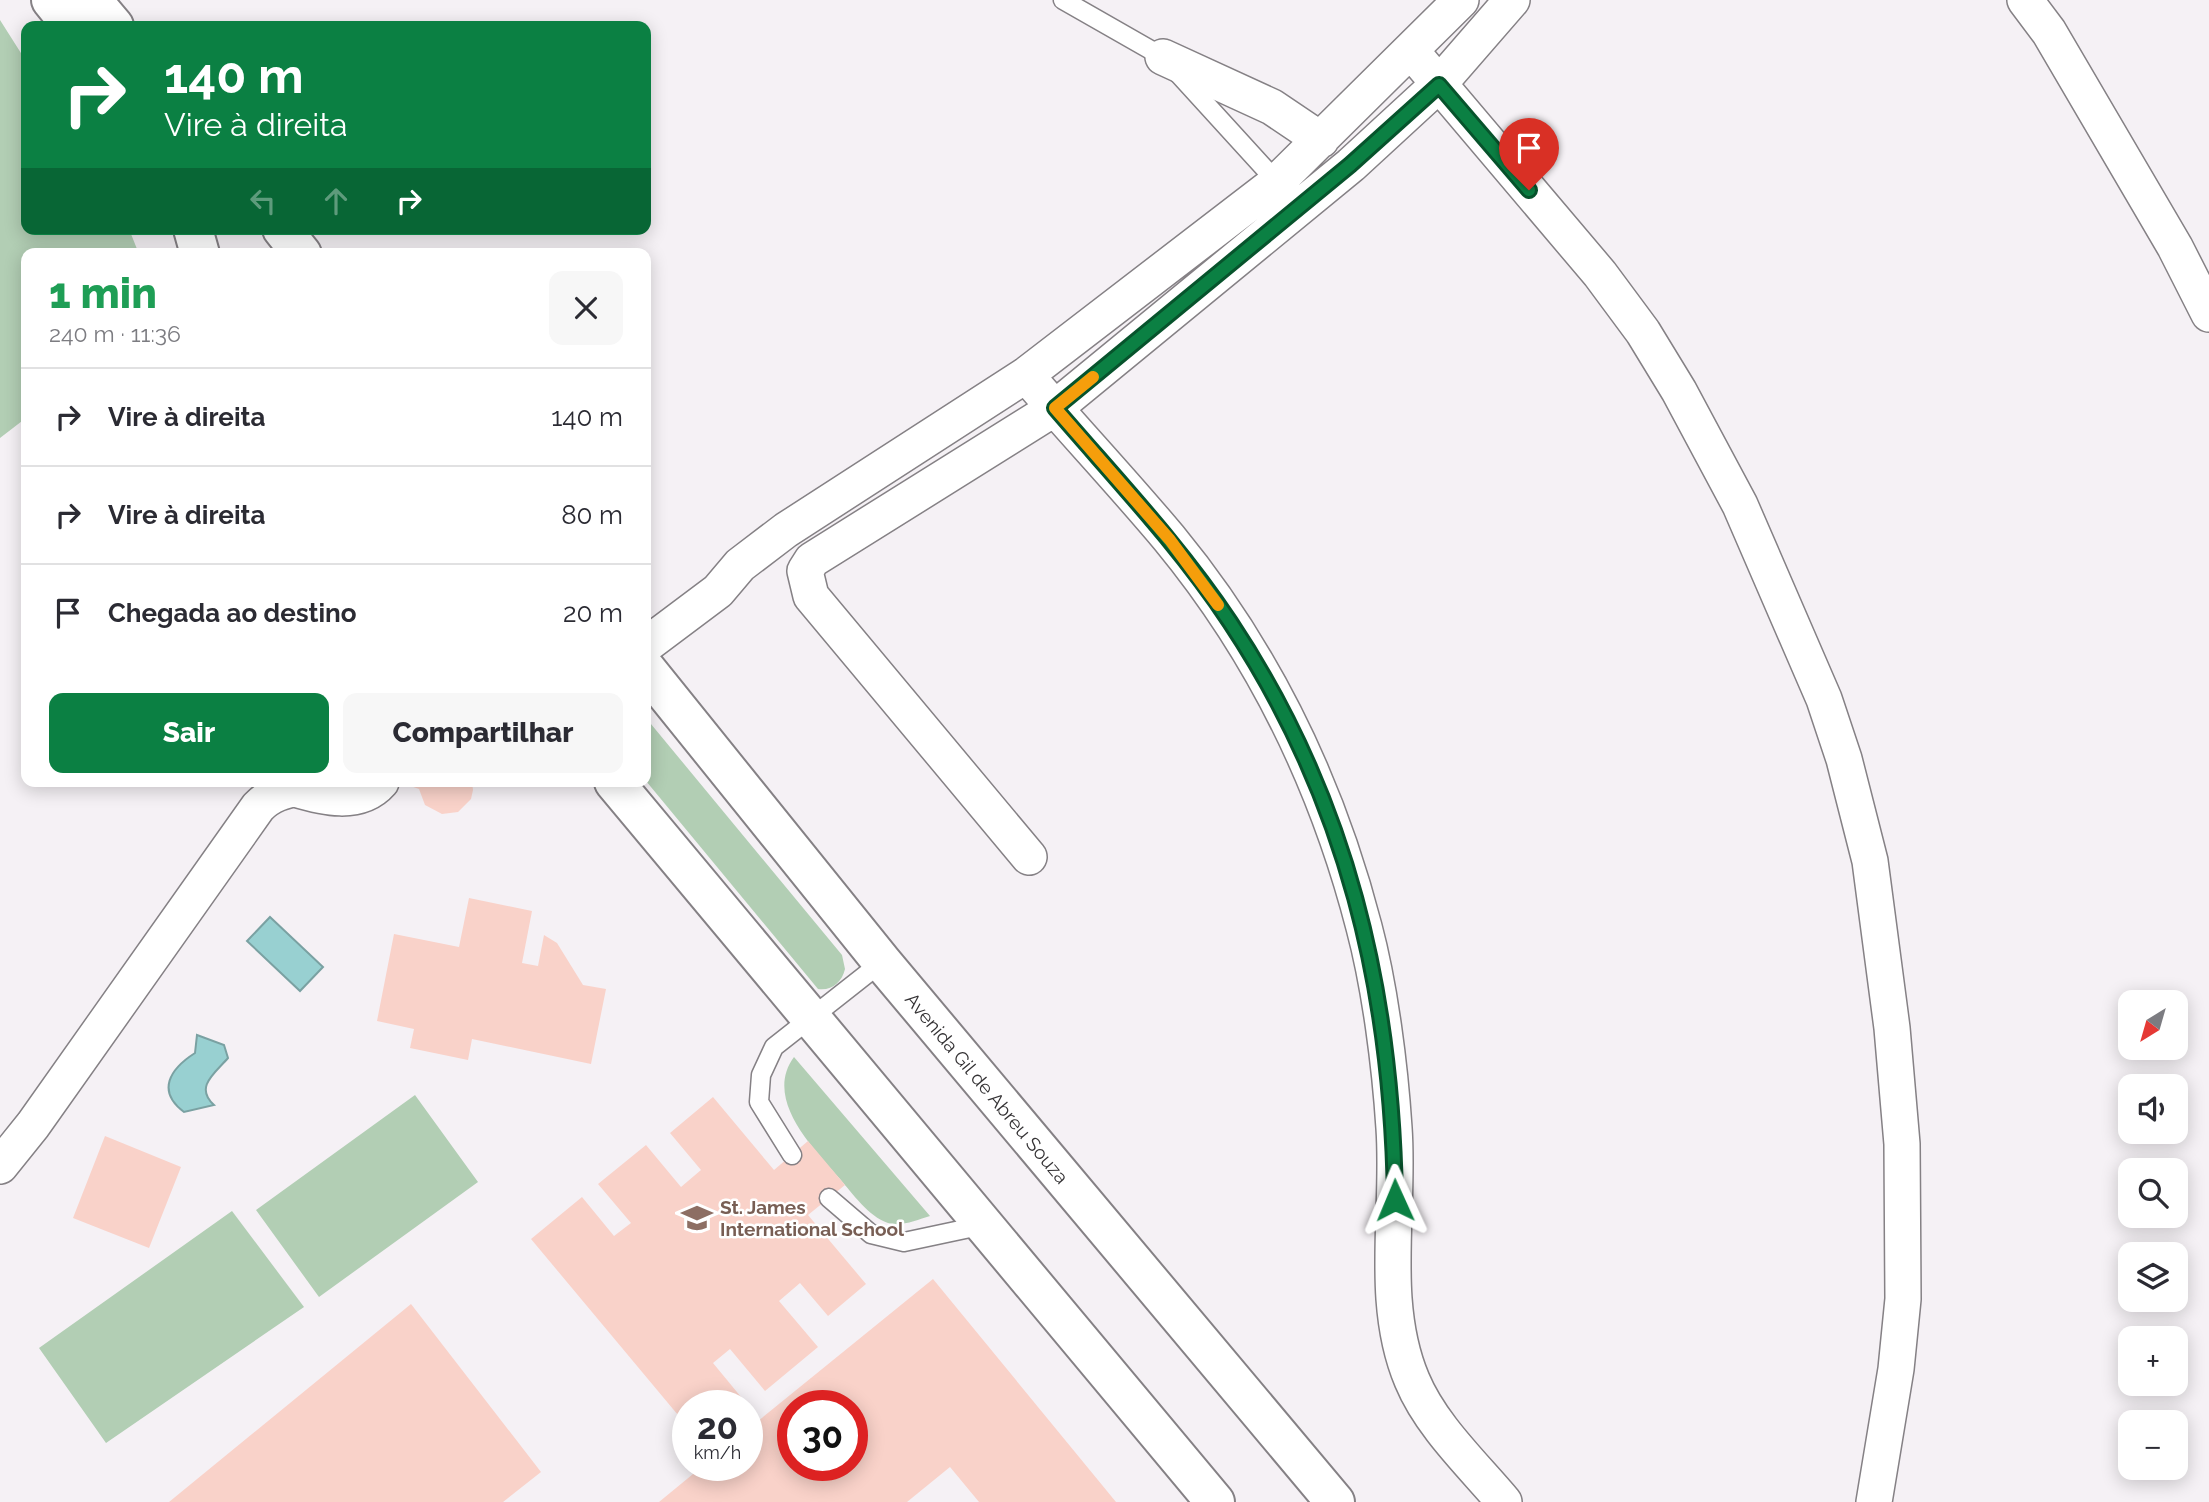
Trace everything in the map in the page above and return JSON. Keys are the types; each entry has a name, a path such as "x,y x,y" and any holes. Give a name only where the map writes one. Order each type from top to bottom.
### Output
{"street":[{"path":"51,0 68,21"},
{"path":"92,0 110,21"},
{"path":"651,641 718,591 740,565 786,530 1026,375 1277,183 1412,52 1461,0"},
{"path":"1029,857 811,596 805,572 812,559 1055,408 1350,165 1439,85 1512,0"},
{"path":"2025,0 2049,32 2112,139 2175,247 2209,313"},
{"path":"1412,52 1600,274 1643,332 1679,391 1740,505 1824,699 1844,759 1870,861 1892,1028 1902,1144 1903,1299 1896,1370 1874,1502"},
{"path":"1163,57 1272,107 1321,140"},
{"path":"1026,375 1170,540 1229,621 1277,697 1314,774 1341,841 1366,931 1378,999 1394,1127 1393,1269 1400,1341 1412,1381 1432,1416 1504,1502"},
{"name":"Avenida Gil de Abreu Souza","path":"651,675 882,962 1335,1502"},
{"path":"0,1166 33,1125 258,807 268,797 295,787"},
{"path":"307,787 320,797 339,798 369,792 375,787"},
{"path":"618,787 1215,1502"}],"lane":[{"path":"1063,0 1163,57 1277,183"},
{"path":"792,1155 759,1102 761,1076 774,1047 882,962"},
{"path":"829,1198 872,1234 904,1242 984,1225"}],"green space":[{"path":"0,20 21,53 21,235 131,235 137,248 21,248 21,422 0,438"},
{"path":"651,724 842,955 845,969 841,978 836,985 828,989 818,989 651,787"},
{"path":"794,1057 930,1216 898,1224 881,1220 861,1204 817,1153 796,1122 784,1090 786,1073"},
{"path":"415,1095 478,1182 319,1297 256,1210"},
{"path":"232,1211 304,1307 106,1443 39,1348"}],"water":[{"path":"270,917 323,967 300,991 247,941"},
{"path":"197,1035 224,1045 228,1058 206,1086 208,1098 214,1105 184,1112 170,1096 170,1081 179,1066 195,1053"}],"building":[{"path":"413,787 473,787 473,790 471,799 458,812 442,814 425,805 419,789"},
{"path":"469,898 532,911 522,963 538,966 544,935 557,943 583,985 606,989 591,1064 472,1039 468,1060 410,1048 414,1029 377,1021 394,934 459,947"},
{"path":"713,1097 774,1170 808,1141 845,1185 808,1215 866,1284 828,1316 800,1283 779,1301 818,1347 765,1391 730,1349 713,1363 735,1390 672,1390 672,1408 531,1239 582,1197 614,1236 631,1223 598,1184 646,1145 681,1187 701,1170 670,1133"},
{"path":"105,1136 181,1167 149,1248 73,1218"},
{"path":"933,1279 1116,1502 979,1502 950,1467 907,1502 659,1502 685,1481 763,1481 763,1417 777,1406 777,1481 868,1481 868,1390 796,1390"},
{"path":"411,1304 541,1472 503,1502 169,1502"}],"slow traffic":[{"path":"1093,377 1055,408 1170,540 1218,605"}],"place":[{"name":"St. James International School","path":"697,1218"}],"route":[{"path":"1395,1200 1394,1127 1378,999 1366,931 1341,841 1314,774 1277,697 1229,621 1170,540 1055,408 1350,165 1439,85 1529,190"}]}
